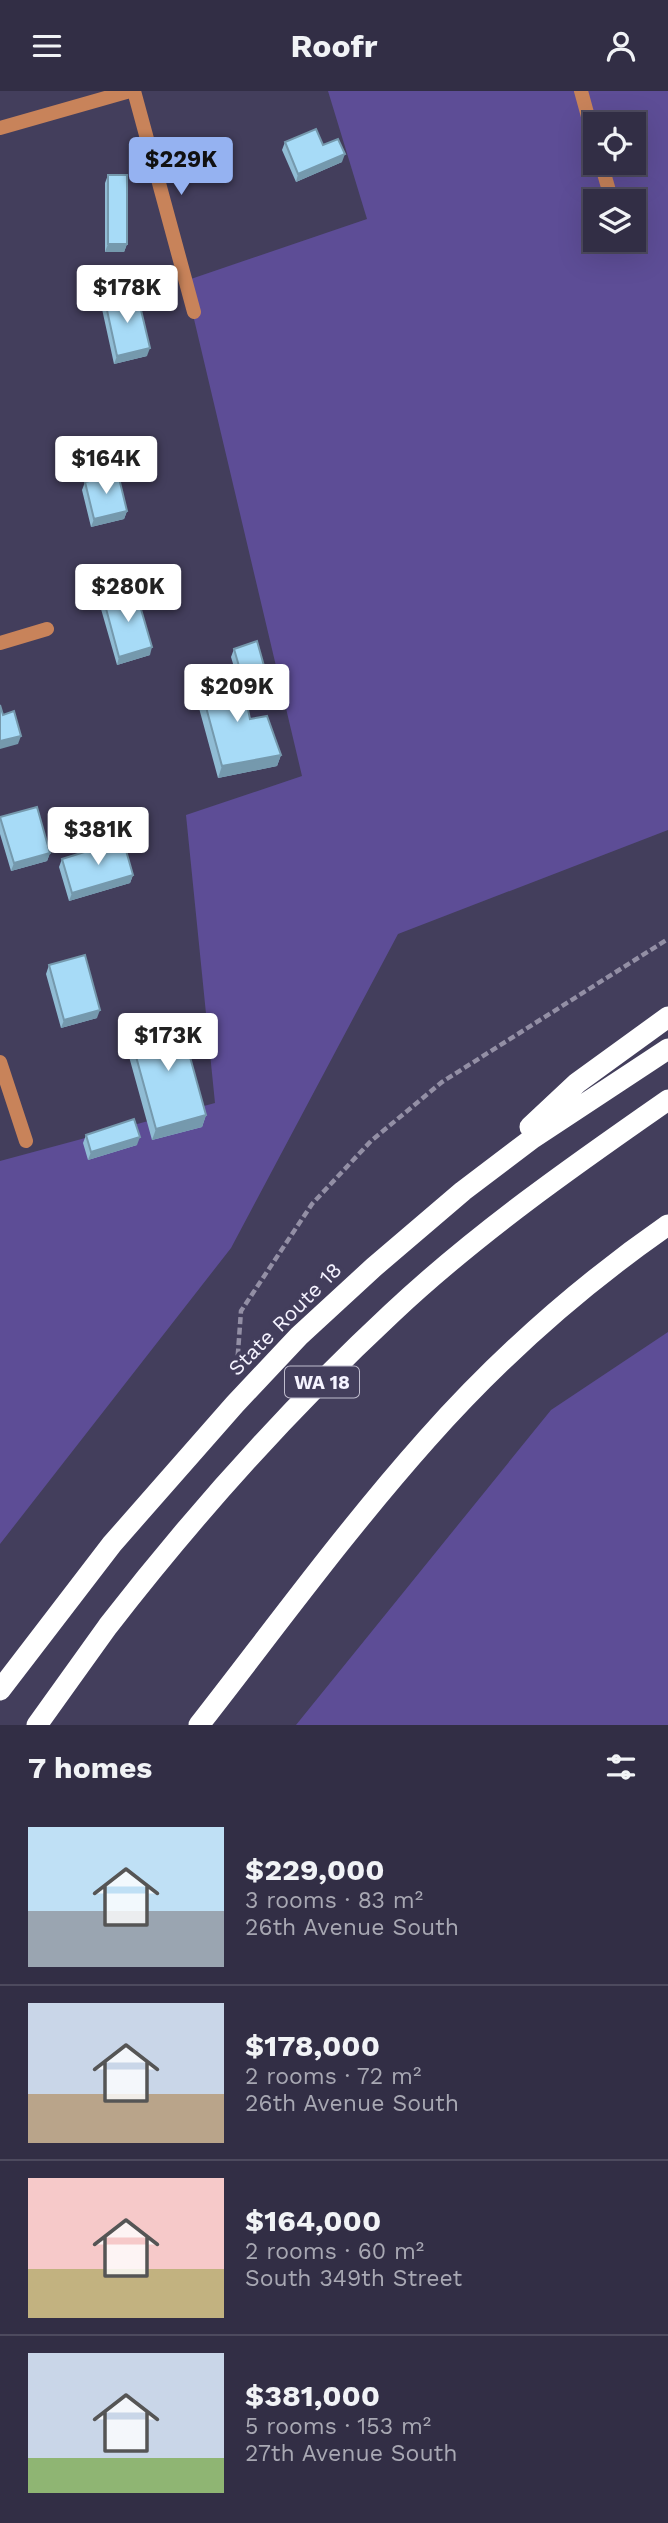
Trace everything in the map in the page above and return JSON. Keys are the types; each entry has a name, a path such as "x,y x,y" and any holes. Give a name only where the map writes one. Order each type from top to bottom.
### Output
{"highway":[{"path":"463,1191 577,1083 668,1017"},
{"name":"State Route 18","path":"1,1689 112,1544 235,1404 308,1328 463,1191 533,1137 668,1049"},
{"name":"WA 18","path":"37,1725 108,1626 201,1513 304,1400 393,1312 481,1238 590,1155 668,1101"},
{"path":"200,1725 375,1500 428,1438 530,1336 587,1287 668,1225"}],"street":[{"path":"0,128 132,91 194,312"},
{"path":"581,91 587,112"},
{"path":"0,643 47,629"},
{"path":"0,1062 26,1141"}],"path":[{"path":"235,1404 241,1311 312,1205 371,1141 442,1082 668,939"}],"shaded area":[{"path":"328,91 668,91 668,830 398,934 231,1248 0,1544 0,1161 215,1103 186,815 302,776 185,281 367,219"},
{"path":"668,1332 668,1725 296,1725 551,1410"}],"building":[{"path":"316,129 323,145 338,139 345,154 298,174 285,142"},
{"path":"108,175 127,175 127,244 108,244"},
{"path":"137,293 150,348 117,356 105,301"},
{"path":"118,474 127,511 94,519 85,482"},
{"path":"136,592 152,647 119,657 104,601"},
{"path":"257,641 266,673 243,680 234,649"},
{"path":"241,676 250,719 267,716 281,755 222,766 200,685"},
{"path":"0,705 3,715 14,711 21,736 0,741"},
{"path":"37,807 50,853 14,863 0,817"},
{"path":"123,840 133,875 72,893 62,859"},
{"path":"85,955 100,1010 64,1020 49,965"},
{"path":"179,1017 206,1115 156,1129 129,1031"},
{"path":"134,1119 140,1137 91,1152 86,1135"}]}
